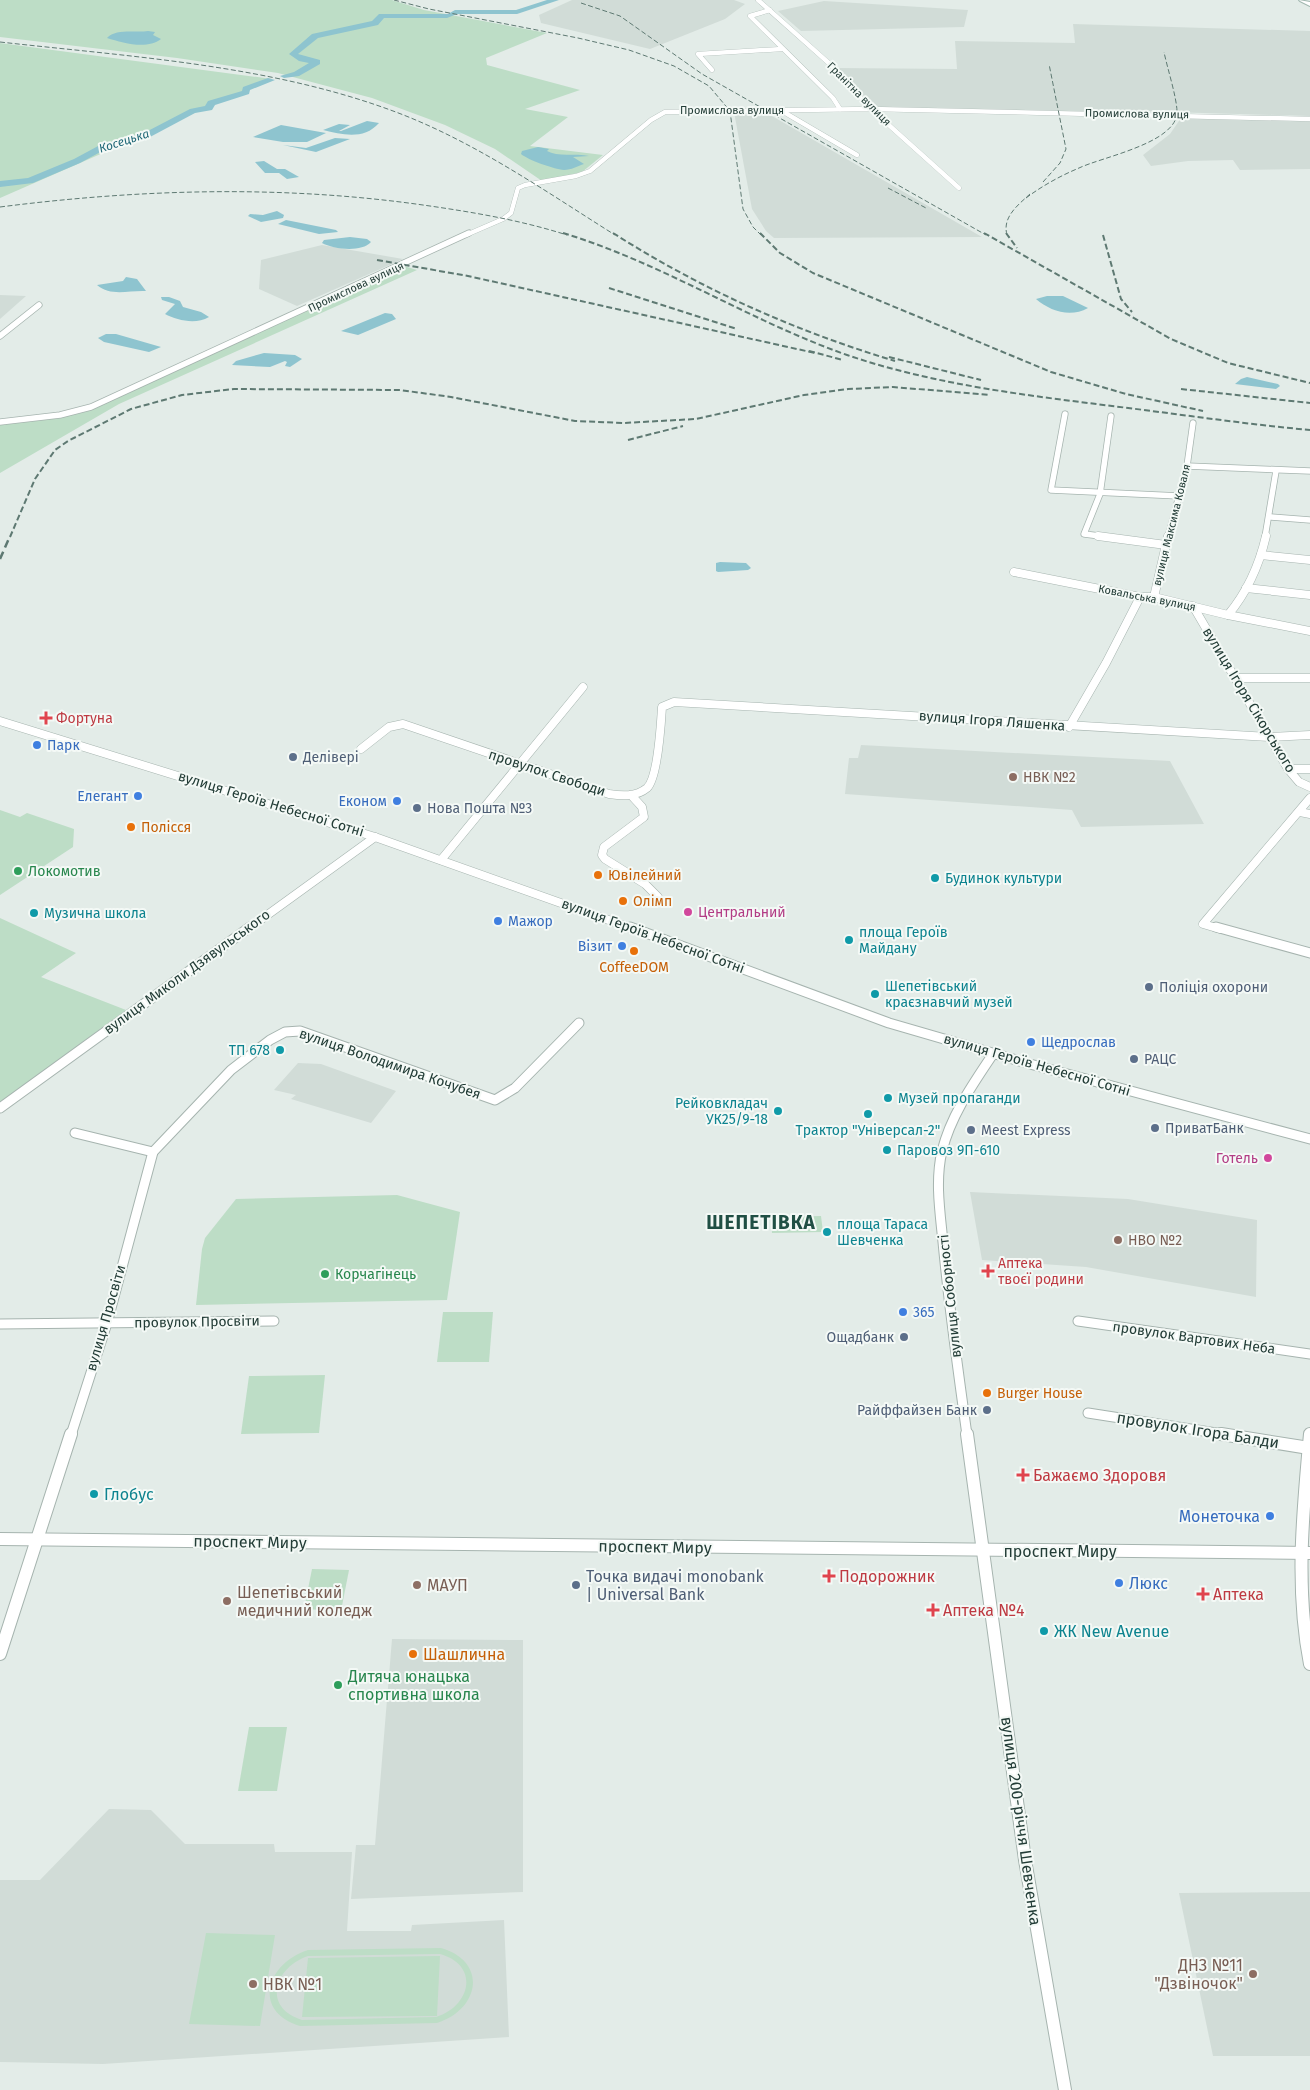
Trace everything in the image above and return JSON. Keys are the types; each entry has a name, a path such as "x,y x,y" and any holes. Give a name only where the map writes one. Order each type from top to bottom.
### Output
{"main road":[{"path":"1302,0 1310,4"}],"street":[{"name":"Гранітна вулиця","path":"758,0 831,65 871,109 959,188"},
{"path":"770,10 750,16 833,98 840,109"},
{"path":"712,70 698,54 782,49"},
{"name":"Промислова вулиця","path":"0,422 60,415 91,407 414,261 475,230 503,219 511,213 518,188 525,185 576,176 590,171 651,120 665,112 871,109 1310,119"},
{"path":"780,110 857,155"},
{"path":"0,336 39,305"},
{"path":"1065,414 1051,490 1100,494 1179,496"},
{"path":"1111,416 1100,494 1084,535 1166,545"},
{"name":"вулиця Максима Коваля","path":"1154,598 1187,466 1193,423"},
{"path":"1187,466 1310,471"},
{"name":"вулиця Ігоря Сікорського","path":"1228,615 1238,605 1261,556 1271,517 1276,471"},
{"path":"1271,517 1310,520"},
{"path":"1261,556 1310,560"},
{"name":"Ковальська вулиця","path":"1014,572 1140,597 1154,598 1310,631"},
{"path":"1246,588 1310,595"},
{"name":"вулиця Максима Коваля","path":"1069,727 1106,664 1140,597"},
{"name":"вулиця Ігоря Сікорського","path":"1193,606 1288,769 1299,782 1310,787"},
{"path":"1236,678 1310,678"},
{"path":"441,860 584,687"},
{"name":"вулиця Ігоря Ляшенка","path":"631,795 644,791 650,784 658,754 662,706 674,702 1069,727 1269,737 1310,735"},
{"name":"вулиця Героїв Небесної Сотні","path":"0,721 374,836 529,890 850,1009 993,1054 1310,1139"},
{"name":"провулок Свободи","path":"361,749 389,727 403,724 609,794 631,795"},
{"path":"1288,769 1310,769"},
{"path":"631,795 640,805 644,817 604,847 602,855 605,859 645,884 658,897"},
{"path":"1310,798 1203,924 1310,954"},
{"path":"1300,812 1310,814"},
{"name":"вулиця Миколи Дзявульського","path":"0,1108 374,836"},
{"name":"вулиця Володимира Кочубея","path":"285,1032 300,1031 495,1100 515,1088 579,1023"},
{"name":"вулиця Просвіти","path":"0,1654 107,1323 153,1152 231,1070 270,1040 285,1032"},
{"name":"вулиця Соборності","path":"983,1550 947,1290 939,1178 942,1148 948,1128 993,1054"},
{"path":"75,1133 153,1152"},
{"name":"провулок Просвіти","path":"0,1324 274,1321"},
{"name":"провулок Вартових Неба","path":"1078,1321 1310,1354"},
{"name":"провулок Ігора Балди","path":"1088,1413 1309,1448"},
{"path":"1310,1434 1303,1634 1310,1664"},
{"name":"проспект Миру","path":"0,1538 1306,1553"},
{"name":"вулиця 200-річчя Шевченка","path":"983,1550 1036,1927 1065,2090"}],"shaded area":[{"path":"572,0 734,0 745,4 725,19 650,49 541,23 539,15"},
{"path":"824,1 968,10 964,27 801,31 778,11"},
{"path":"1073,24 1310,31 1310,116 875,107 835,68 957,69 955,41 1075,43"},
{"path":"734,112 765,112 982,237 774,238 766,231 752,209"},
{"path":"1181,118 1310,121 1310,169 1240,170 1233,160 1188,161 1151,166 1143,155 1170,134"},
{"path":"322,245 403,259 297,306 259,289 261,260"},
{"path":"0,295 26,296 0,319"},
{"name":"НВК №2","path":"861,745 1170,761 1204,824 1081,827 1072,810 845,794 849,758 858,758"},
{"path":"298,1063 321,1064 396,1091 371,1123 291,1099 296,1095 274,1090"},
{"name":"НВО №2","path":"970,1192 1128,1199 1257,1220 1256,1297 1086,1267 982,1260"},
{"path":"392,1639 523,1640 523,1892 351,1899 356,1845 375,1845"},
{"name":"НВК №1","path":"109,1809 151,1810 185,1844 274,1844 275,1852 352,1852 347,1931 411,1931 412,1925 504,1920 509,2037 103,2064 0,2062 0,1880 40,1880"},
{"name":"ДНЗ №11 \"Дзвіночок\"","path":"1310,1892 1310,2056 1213,2056 1179,1893"}],"green space":[{"path":"0,0 392,0 424,10 547,33 486,58 487,65 580,90 525,109 568,117 530,146 603,155 582,172 542,181 495,149 445,125 372,98 278,73 177,58 0,37"},
{"path":"0,43 272,79 0,198"},
{"path":"404,266 417,270 119,404 0,473 0,422 28,420 91,407"},
{"name":"Локомотив","path":"0,810 20,817 27,813 74,829 73,847 0,895"},
{"path":"0,918 76,953 41,977 126,1010 0,1103"},
{"name":"Корчагінець","path":"397,1195 460,1212 447,1300 196,1305 202,1249 205,1238 236,1199"},
{"path":"821,1216 823,1232 772,1233 771,1217"},
{"path":"443,1312 493,1312 489,1362 437,1362"},
{"path":"325,1375 319,1433 241,1434 249,1376"},
{"path":"312,1569 349,1570 341,1611 304,1609"},
{"path":"249,1727 287,1727 277,1791 238,1791"},
{"path":"206,1933 275,1935 260,2026 189,2024"},
{"path":"441,1948 456,1955 467,1964 472,1974 473,1986 462,2008 451,2017 437,2023 300,2026 285,2019 275,2010 270,1999 270,1987 283,1965 294,1956 308,1950","holes":["440,1954 453,1959 466,1976 466,1985 463,1995 457,2004 448,2012 436,2017 302,2020 289,2014 281,2006 277,1997 277,1987 287,1969 297,1961 308,1956"]},
{"path":"440,1956 437,2016 302,2017 308,1958"}],"water":[{"path":"121,32 155,32 153,35 161,39 142,45 107,38"},
{"path":"367,121 379,123 367,132 353,135 323,130 339,124 350,125 339,131 341,131"},
{"path":"281,125 326,133 307,142 283,142 253,137"},
{"path":"335,138 350,139 316,152 283,145 306,148"},
{"path":"538,147 549,149 547,151 556,154 589,156 573,157 584,164 564,170 541,164 521,154 522,151"},
{"path":"264,161 277,169 285,169 299,177 287,179 279,173 265,173 255,162"},
{"path":"277,211 284,215 283,218 261,222 248,216 250,214 263,215"},
{"path":"286,220 338,232 319,234 278,224"},
{"path":"350,237 367,239 371,242 361,248 354,249 333,247 322,243 324,240"},
{"path":"126,277 137,279 146,291 114,292 102,289 97,285 123,281"},
{"path":"1047,296 1063,296 1088,308 1074,313 1060,312 1036,299"},
{"path":"161,297 169,297 180,301 183,307 201,312 209,317 192,321 181,320 165,314 175,304 162,300"},
{"path":"385,313 392,314 396,319 358,335 341,331"},
{"path":"106,334 116,334 161,347 149,352 104,342 98,338"},
{"path":"264,353 295,355 302,359 290,367 285,366 287,362 285,361 270,367 232,365 236,361"},
{"path":"1247,377 1280,386 1276,389 1235,384"},
{"path":"716,563 746,563 751,568 748,570 718,572 716,571"}],"waterway":[{"name":"Косецька","path":"452,14 455,12 517,12 555,0"},
{"name":"Косецька","path":"284,76 296,74 317,62 302,59 293,54 315,36 375,23 382,16 447,16"},
{"name":"Косецька","path":"0,184 30,181 77,161 103,147 147,135 193,111 209,108 211,103 246,92 246,89 271,80"}],"railway":[{"path":"394,0 429,9 578,38 629,50 674,66 709,86 730,111 743,209 753,227 761,235"},
{"path":"581,3 620,16 702,74 986,235"},
{"path":"0,42 203,65 303,84 353,97 401,114 457,139 511,169 615,235"},
{"path":"1026,198 1065,174 1137,148 1165,132 1174,123 1177,106 1164,52"},
{"path":"1043,182 1060,163 1066,149 1049,64"},
{"path":"888,188 926,208"},
{"path":"0,207 106,196 159,193 264,192 317,194 423,205 460,211 514,221 567,235"},
{"path":"1007,234 1009,217 1016,207 1030,194"},
{"path":"563,233 600,245 636,260 811,341 847,355 912,374 1011,393 1310,430"},
{"path":"613,233 680,272 749,307 821,336 895,361"},
{"path":"760,233 780,253 813,273 1051,372 1126,394 1203,411"},
{"path":"984,233 1171,339 1228,363 1310,383"},
{"path":"1007,234 1017,248"},
{"path":"1103,235 1121,299 1132,312"},
{"path":"377,260 468,276 815,353"},
{"path":"609,288 737,329"},
{"path":"809,351 843,360"},
{"path":"889,357 981,380"},
{"path":"10,537 35,479 55,450 68,441 131,409 182,395 234,389 400,390 451,397 575,421 624,423 696,419 804,395 848,389 893,387 990,395"},
{"path":"1181,389 1310,403"},
{"path":"628,440 683,426"},
{"path":"0,559 10,536"}],"place":[{"name":"Фортуна","path":"46,718"},
{"name":"Парк","path":"37,745"},
{"name":"Делівері","path":"293,757"},
{"name":"НВК №2","path":"1013,777"},
{"name":"Елегант","path":"138,796"},
{"name":"Економ","path":"397,801"},
{"name":"Нова Пошта №3","path":"417,808"},
{"name":"Полісся","path":"131,827"},
{"name":"Локомотив","path":"18,871"},
{"name":"Ювілейний","path":"598,875"},
{"name":"Будинок культури","path":"935,878"},
{"name":"Олімп","path":"623,901"},
{"name":"Центральний","path":"688,912"},
{"name":"Музична школа","path":"34,913"},
{"name":"Мажор","path":"498,921"},
{"name":"площа Героїв Майдану","path":"849,940"},
{"name":"Візит","path":"622,946"},
{"name":"CoffeeDOM","path":"634,951"},
{"name":"Поліція охорони","path":"1149,987"},
{"name":"Шепетівський краєзнавчий музей","path":"875,994"},
{"name":"Щедрослав","path":"1031,1042"},
{"name":"ТП 678","path":"280,1050"},
{"name":"РАЦС","path":"1134,1059"},
{"name":"Музей пропаганди","path":"888,1098"},
{"name":"Рейковкладач УК25/9-18","path":"778,1111"},
{"name":"Трактор \"Універсал-2\"","path":"868,1114"},
{"name":"ПриватБанк","path":"1155,1128"},
{"name":"Meest Express","path":"971,1130"},
{"name":"Паровоз 9П-610","path":"887,1150"},
{"name":"Готель","path":"1268,1158"},
{"name":"площа Тараса Шевченка","path":"827,1232"},
{"name":"НВО №2","path":"1118,1240"},
{"name":"Аптека твоєї родини","path":"988,1271"},
{"name":"Корчагінець","path":"325,1274"},
{"name":"365","path":"903,1312"},
{"name":"Ощадбанк","path":"904,1337"},
{"name":"Burger House","path":"987,1393"},
{"name":"Райффайзен Банк","path":"987,1410"},
{"name":"Бажаємо Здоровя","path":"1023,1475"},
{"name":"Глобус","path":"94,1494"},
{"name":"Монеточка","path":"1270,1516"},
{"name":"Подорожник","path":"829,1576"},
{"name":"Люкс","path":"1119,1583"},
{"name":"МАУП","path":"417,1585"},
{"name":"Точка видачі monobank | Universal Bank","path":"576,1585"},
{"name":"Аптека","path":"1203,1594"},
{"name":"Шепетівський медичний коледж","path":"227,1601"},
{"name":"Аптека №4","path":"933,1610"},
{"name":"ЖК New Avenue","path":"1044,1631"},
{"name":"Шашлична","path":"413,1654"},
{"name":"Дитяча юнацька спортивна школа","path":"338,1685"},
{"name":"ДНЗ №11 \"Дзвіночок\"","path":"1253,1974"},
{"name":"НВК №1","path":"253,1984"}],"district":[{"name":"ШЕПЕТІВКА","path":"761,1222"}]}
